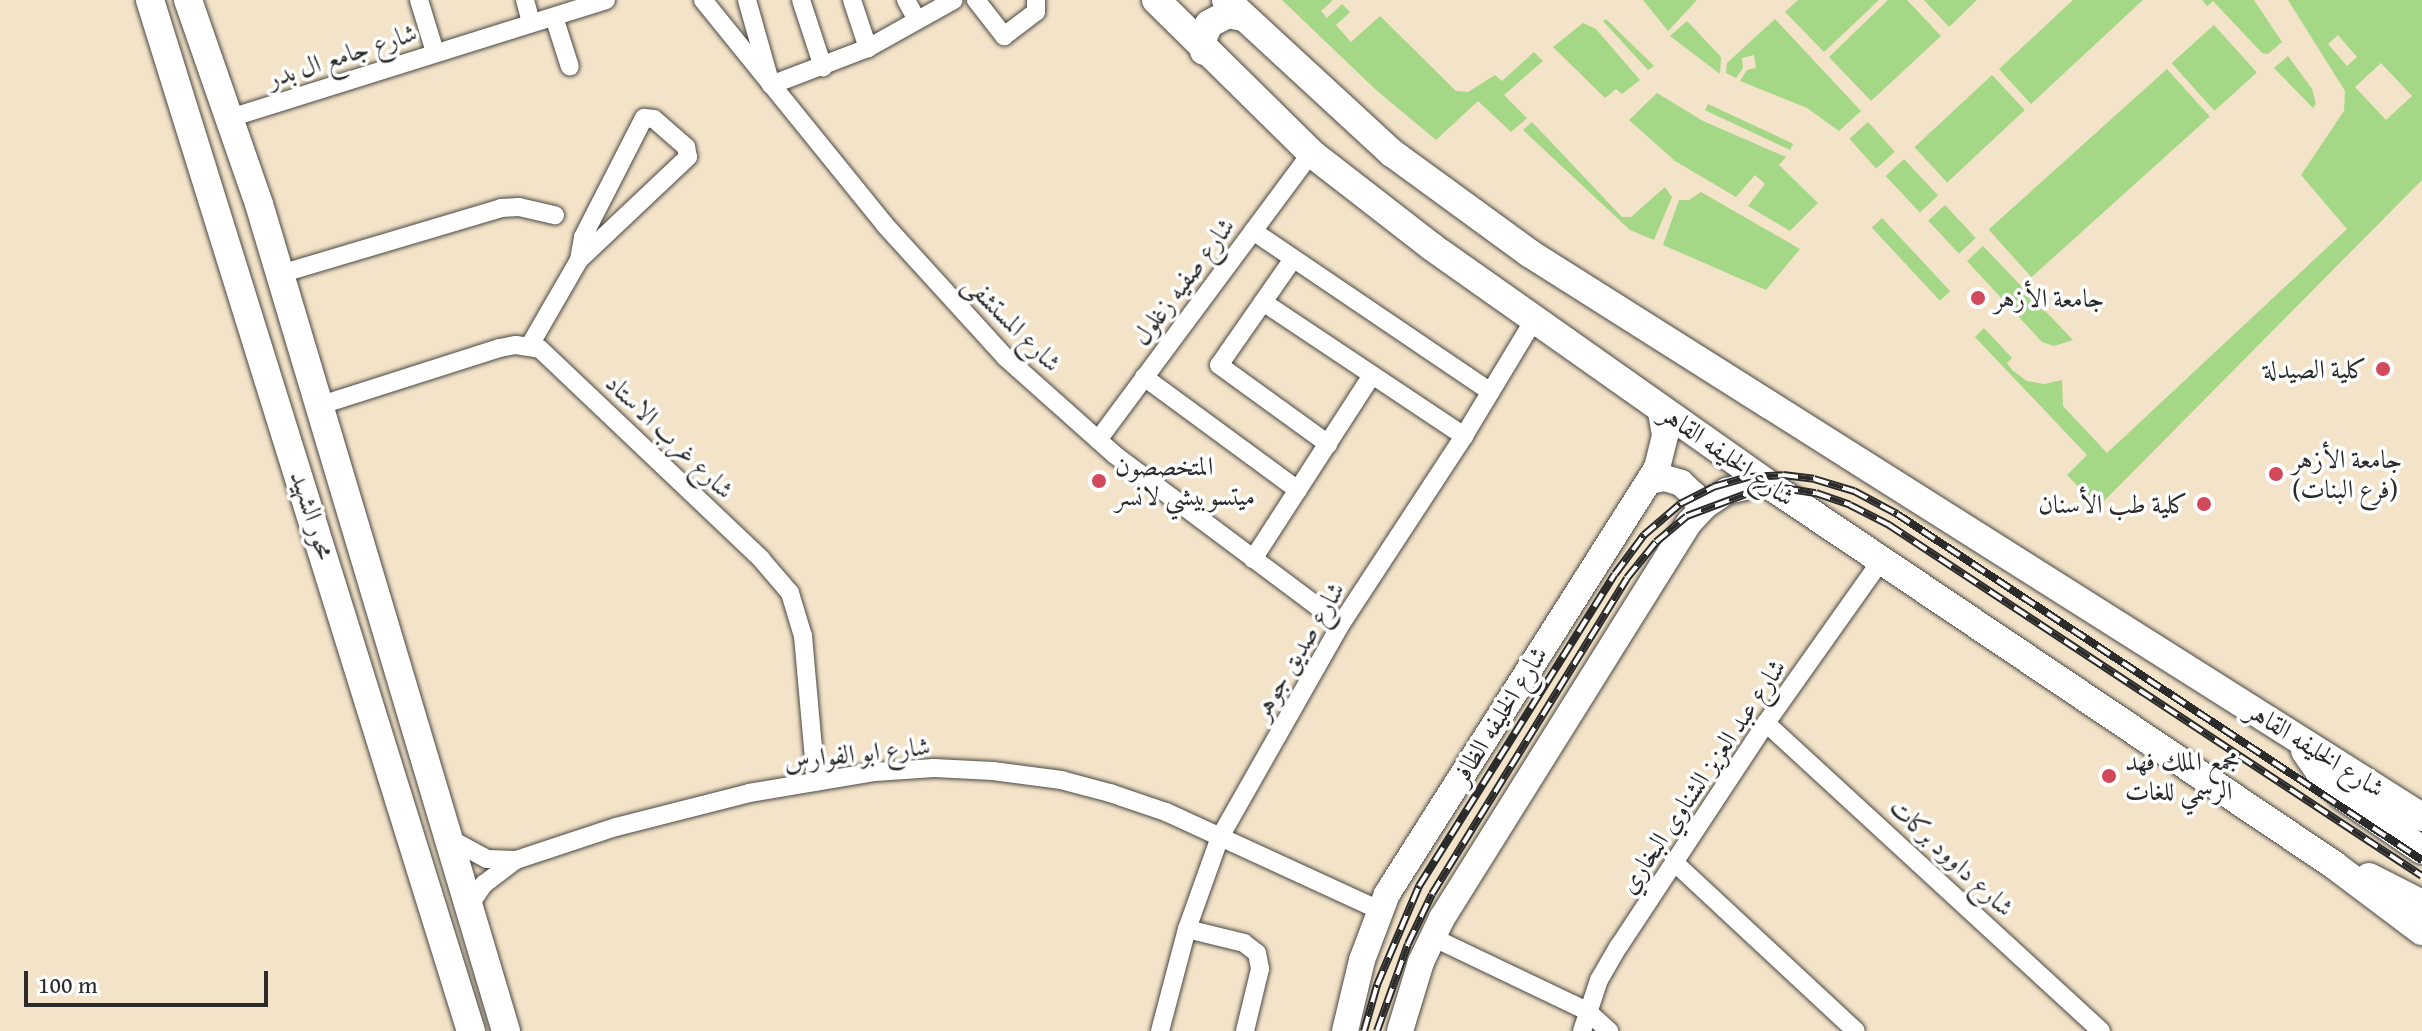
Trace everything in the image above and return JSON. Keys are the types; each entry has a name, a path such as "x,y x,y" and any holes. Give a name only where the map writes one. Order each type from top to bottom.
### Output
{"main road":[{"name":"محور الشهيد","path":"150,0 471,1031"},
{"name":"محور الشهيد","path":"188,0 259,204 506,1031"},
{"name":"شارع الخليفه القاهر","path":"1156,0 1204,51 1311,153 1432,247 1765,482 2334,865"},
{"path":"1204,51 1203,37 1214,19 1234,9"},
{"name":"شارع الخليفه القاهر","path":"1234,9 1343,111 1430,184 1529,253 2422,817"},
{"path":"204,171 226,168 242,152"},
{"path":"216,209 232,200 259,204"},
{"path":"2299,739 2319,771 2344,797 2422,850"},
{"path":"2334,865 2385,883 2422,904"},
{"path":"2334,865 2422,931"}],"street":[{"path":"419,0 435,52"},
{"path":"525,0 531,23"},
{"name":"شارع جامع ال بدر","path":"230,118 606,0"},
{"name":"شارع المستشفى","path":"703,0 885,225 987,338 1098,440 1341,624"},
{"path":"747,0 771,85 868,48 954,0"},
{"path":"801,0 823,67"},
{"path":"852,0 868,48"},
{"path":"906,0 917,20"},
{"path":"976,0 1004,36 1036,12 1036,0"},
{"path":"554,17 570,67"},
{"path":"318,406 500,348 530,345 579,260 688,157 686,147 651,117 638,123 583,237 579,260"},
{"name":"شارع صفيه زغلول","path":"1098,440 1311,153"},
{"path":"280,274 501,208 519,207 555,215"},
{"path":"1253,231 1491,392"},
{"path":"1293,259 1219,365 1328,444"},
{"path":"1263,302 1464,436"},
{"name":"شارع صديق جوهر","path":"1160,1031 1187,929 1220,837 1341,624 1464,436 1534,320"},
{"name":"شارع غرب الاستاد","path":"530,345 551,357 776,575 790,593 803,636 816,781"},
{"path":"1253,559 1372,375"},
{"path":"1144,377 1298,490"},
{"name":"شارع الخليفه الظافر","path":"1345,1031 1362,960 1379,910 1398,875 1649,481 1664,446 1660,408"},
{"path":"1649,481 1665,478 1681,483 1694,495 1700,510"},
{"path":"1400,1031 1432,937 1689,523 1700,510 1727,491 1765,482"},
{"name":"شارع عبد العزيز الشناوي البخاري","path":"1582,1031 1587,1011 1608,964 1766,723 1882,559"},
{"name":"شارع داوود بركات","path":"1766,723 2101,1031"},
{"name":"شارع ابو الفوارس","path":"469,906 494,875 516,860 682,808 816,781 875,772 934,768 993,771 1061,780 1166,812 1379,910"},
{"name":"شارع ابو الفوارس","path":"450,839 487,859 516,860"},
{"path":"1674,862 1856,1031"},
{"path":"1187,929 1244,943 1257,953 1260,969 1245,1031"},
{"path":"1432,937 1587,1011 1609,1031"}],"green space":[{"path":"1282,0 1333,0 1321,11 1327,18 1342,4 1350,12 1336,25 1351,42 1380,16 1456,91 1468,92 1495,75 1502,81 1534,52 1543,61 1504,95 1527,118 1511,132 1478,101 1436,140 1375,89"},
{"path":"1643,0 1697,0 1668,31"},
{"path":"1798,0 1879,0 1824,52 1785,12"},
{"path":"1888,0 1907,0 1941,36 1871,101 1829,57"},
{"path":"1924,0 1977,0 1949,27"},
{"path":"2073,0 2143,0 2031,104 1999,69"},
{"path":"2202,0 2254,0 2282,42 2268,54 2262,53 2213,1 2207,6"},
{"path":"2288,0 2422,0 2422,180 2098,507 2067,475 2087,455 1975,337 1984,328 2012,358 2007,363 2012,370 2027,381 2044,384 2062,380 2063,406 2107,453 2347,229 2301,175 2344,111 2345,91","holes":["2338,35 2357,57 2347,66 2328,44","2381,63 2412,96 2386,120 2355,87"]},
{"path":"1606,19 1654,66 1648,70 1603,21"},
{"path":"1775,19 1861,111 1839,131 1807,108 1740,81 1747,70 1756,68 1754,55 1742,58 1743,68 1736,78 1726,73 1727,63"},
{"path":"1687,21 1721,57 1720,74 1670,36"},
{"path":"1583,23 1596,29 1640,80 1622,94 1616,89 1605,98 1553,47"},
{"path":"2214,25 2257,73 2214,111 2172,63"},
{"path":"2288,56 2312,89 2316,104 2313,108 2274,68"},
{"path":"2167,69 2210,117 2031,277 1989,230"},
{"path":"1992,75 2025,110 1947,182 1914,147"},
{"path":"1657,93 1703,121 1786,157 1779,165 1818,203 1790,231 1748,206 1765,184 1755,175 1736,197 1675,161 1629,120"},
{"path":"1708,104 1793,144 1790,150 1705,110"},
{"path":"1532,122 1622,217 1631,217 1665,187 1672,197 1654,240 1630,230 1523,130"},
{"path":"1868,122 1895,152 1876,168 1849,139"},
{"path":"1904,159 1938,196 1920,213 1886,176"},
{"path":"1701,192 1800,249 1766,290 1663,245 1679,200 1689,200"},
{"path":"1945,205 1976,238 1959,254 1928,221"},
{"path":"1882,218 1950,291 1940,301 1872,228"},
{"path":"1983,246 2073,340 2054,346 2042,342 1967,261"}],"railway":[{"path":"1364,1031 1377,985 1419,886 1615,574 1644,535 1680,504 1713,487 1748,477 1783,475 1814,479 1854,491 1897,514 2422,860"},
{"path":"1377,1031 1408,944 1432,894 1627,578 1656,542 1687,516 1757,490 1783,488 1816,493 1850,505 1889,525 2422,876"}],"place":[{"name":"جامعة الأزهر","path":"1978,298"},
{"name":"كلية الصيدلة","path":"2383,369"},
{"name":"جامعة الأزهر (فرع البنات)","path":"2276,474"},
{"name":"المتخصصون ميتسوبيشي لانسر","path":"1099,481"},
{"name":"كلية طب الأسنان","path":"2204,504"},
{"name":"مجمع الملك فهد الرسمي للغات","path":"2109,776"}]}
